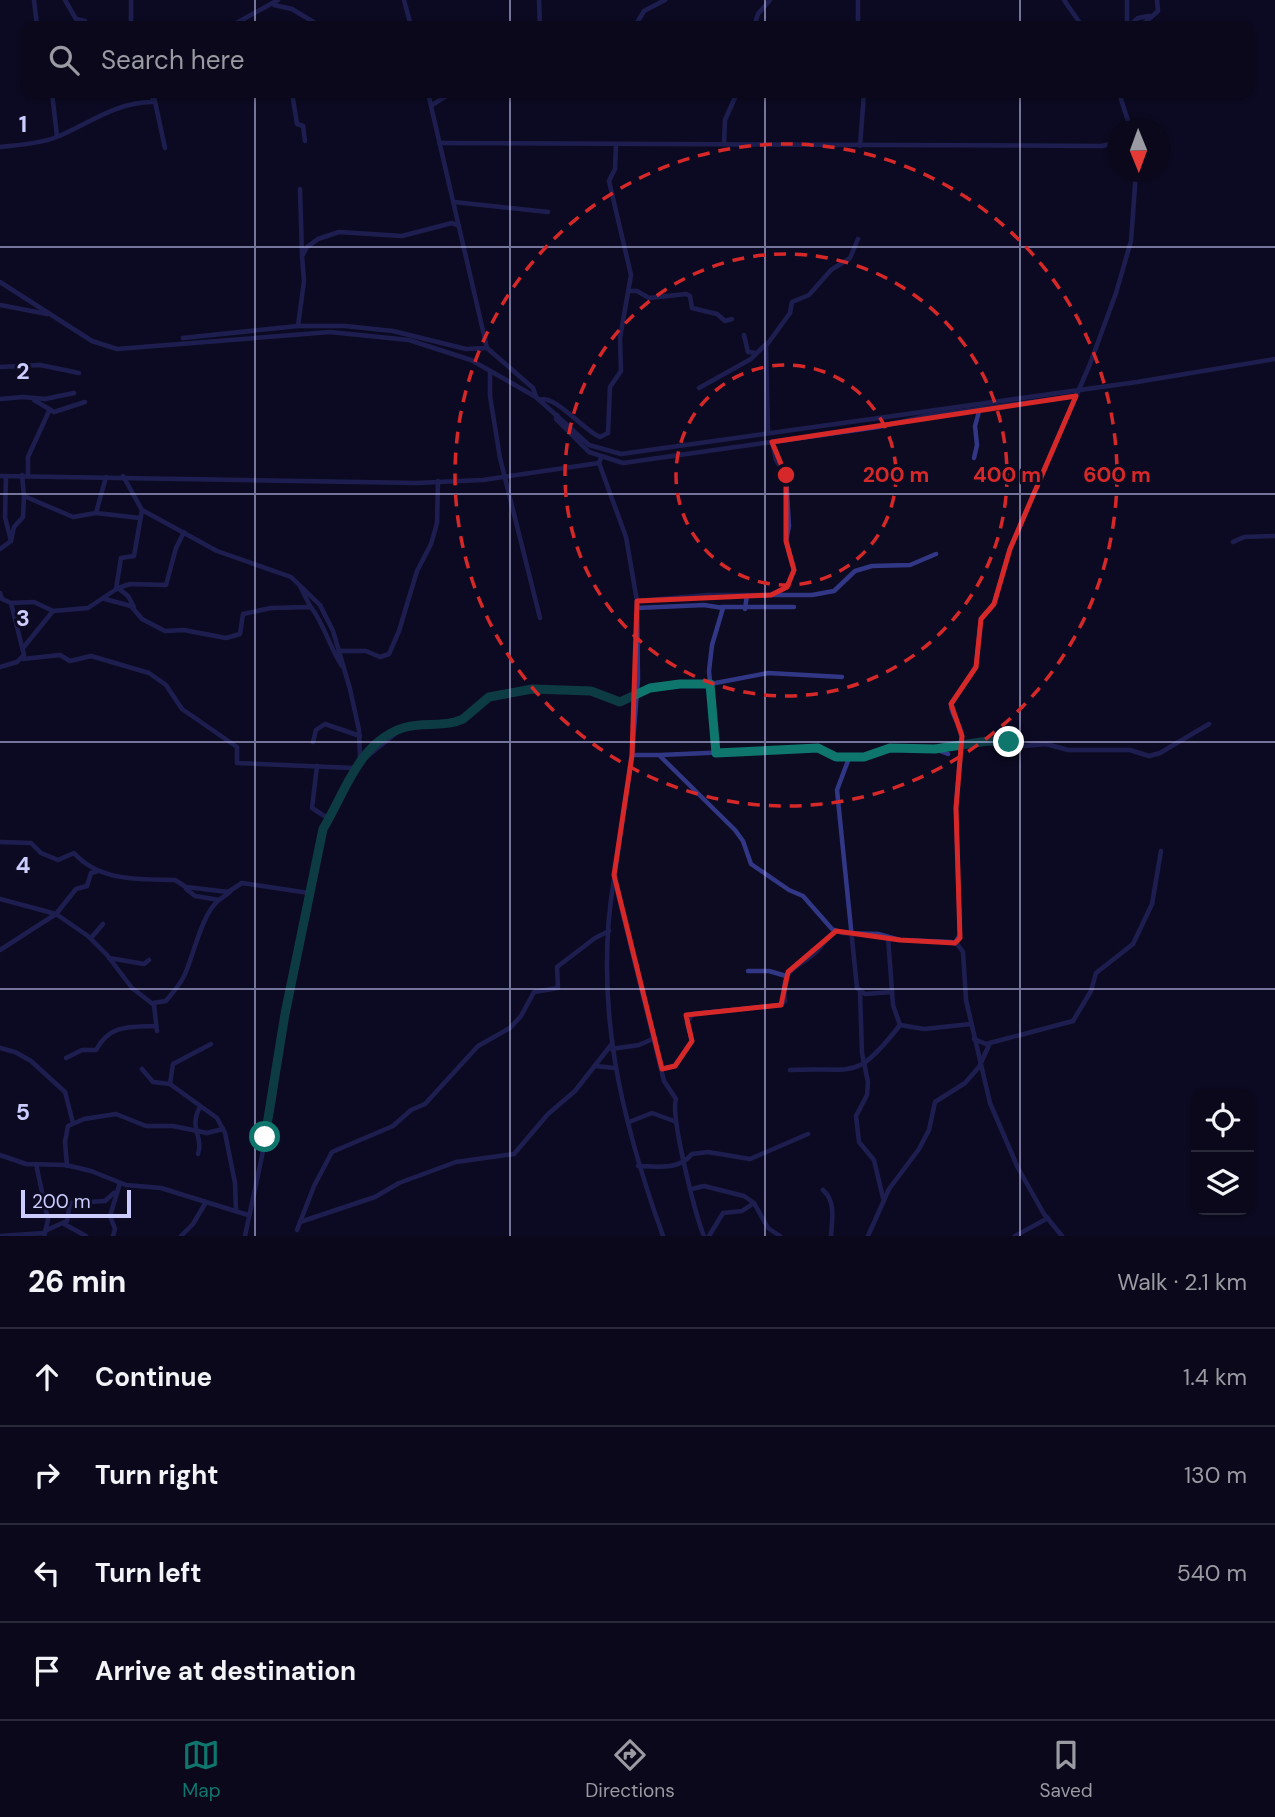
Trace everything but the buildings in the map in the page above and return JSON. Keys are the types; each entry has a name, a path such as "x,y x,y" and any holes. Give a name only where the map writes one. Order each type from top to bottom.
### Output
{"street":[{"path":"34,0 36,21"},
{"path":"65,0 76,19 85,21"},
{"path":"131,0 131,21"},
{"path":"404,0 410,21"},
{"path":"539,0 540,21"},
{"path":"638,21 644,11 665,0"},
{"path":"756,21 769,0"},
{"path":"858,0 858,21"},
{"path":"1064,0 1079,21"},
{"path":"1127,0 1128,21"},
{"path":"1134,21 1158,11 1157,0"},
{"path":"240,21 275,2 312,21"},
{"path":"1145,21 1149,16"},
{"path":"53,98 57,136"},
{"path":"0,147 57,136 106,112 139,102 152,102 154,98"},
{"path":"156,98 165,148"},
{"path":"293,98 295,119 297,124 303,126 305,141"},
{"path":"430,98 487,348 533,388 538,398"},
{"path":"432,105 443,98"},
{"path":"724,144 725,120 735,98"},
{"path":"860,146 864,98"},
{"path":"1121,98 1127,119"},
{"path":"439,143 1107,145"},
{"path":"538,398 552,400 588,432 600,437 608,433 610,387 621,372 620,338 628,291 629,265 609,181 615,169 616,144"},
{"path":"955,943 961,931 956,808 962,728 951,712 952,699 976,667 981,619 994,604 1010,549 1079,389 1125,264 1136,205 1136,182"},
{"path":"298,326 304,281 300,189"},
{"path":"454,202 548,212"},
{"path":"302,256 307,247 318,239 339,233 402,236 452,223 460,226"},
{"path":"699,388 760,352 790,313 792,302 809,295 831,270 850,258 858,239"},
{"path":"0,282 92,341 117,349 330,332 409,340 468,358 538,398 589,444 621,454 768,433 1076,396"},
{"path":"628,291 637,291 649,298 686,294 690,296 692,308 717,314 725,321 732,319"},
{"path":"0,305 50,314"},
{"path":"183,338 298,326 345,326 393,331 474,349 487,348"},
{"path":"744,335 748,352 766,354"},
{"path":"767,343 768,433"},
{"path":"468,358 474,349"},
{"path":"10,541 5,517 3,476 123,476 218,481 438,481 506,477 600,460 623,463 772,442 1079,389 1275,359"},
{"path":"0,367 40,365 79,373"},
{"path":"490,372 490,396 506,477 540,618"},
{"path":"0,400 45,399 74,393"},
{"path":"30,398 49,411 65,410 85,402"},
{"path":"974,458 978,443 975,426 980,406"},
{"path":"0,549 10,541 23,517 28,457 49,411"},
{"path":"557,415 556,419 572,437 600,460 626,537 638,608 637,693 632,755 614,878 607,981 615,1068 638,1166 663,1236"},
{"path":"771,596 787,587 794,570 786,541 789,526 786,476 776,460 772,442"},
{"path":"123,476 142,510 185,531 217,551 298,582 320,605 345,669 360,736 360,760"},
{"path":"96,513 106,477"},
{"path":"340,651 366,650 380,657 389,654 416,571 431,544 437,523 438,481"},
{"path":"24,496 73,517 96,513 140,518"},
{"path":"117,588 121,558 134,556 142,510"},
{"path":"5,517 17,524"},
{"path":"1,597 11,603 34,602 53,611 88,608 117,588 136,584 166,585 176,548 185,531"},
{"path":"1233,542 1244,537 1275,536"},
{"path":"637,601 747,595 801,596 832,592 855,571 872,566 916,564 936,554"},
{"path":"298,582 310,607 328,633 334,654 345,669"},
{"path":"117,588 128,596 142,619 165,631 184,630 232,638 242,630 243,614 271,608 310,607"},
{"path":"745,609 747,595"},
{"path":"105,598 134,608"},
{"path":"11,603 23,648 23,659"},
{"path":"716,753 710,684 712,645 723,612 720,607"},
{"path":"638,608 793,607"},
{"path":"23,648 53,611"},
{"path":"0,667 23,659 60,655 70,661 91,656 131,666 158,678 182,709 237,747 237,763 353,768"},
{"path":"245,1236 273,1104 285,1014 323,829 353,768 360,760 401,729 463,719 489,697 543,688 591,691 620,702 637,693 676,684 710,684 768,673 842,677"},
{"path":"313,742 316,730 325,724 360,736"},
{"path":"632,755 818,748 836,757 849,757 870,756 897,748 935,749 1000,741 1024,746 1042,743 1068,750 1130,750 1149,756 1160,753 1209,724"},
{"path":"935,749 948,754"},
{"path":"659,755 735,830 743,841 751,864 789,890 803,896 823,922 836,931 900,940 955,943 962,952 979,1067 1012,1155 1048,1219 1062,1236"},
{"path":"849,757 837,790 850,933 860,992 868,1093 856,1116 859,1142 874,1160 883,1199"},
{"path":"317,766 312,808 329,818"},
{"path":"0,842 31,843 41,853 58,860 74,853 85,865 98,872"},
{"path":"973,1038 983,1044 990,1043 1073,1021 1091,991 1096,973 1133,944 1152,904 1161,851"},
{"path":"0,950 56,914 76,889 87,886 91,873 157,882 175,880 195,896 219,900"},
{"path":"614,878 664,1081 676,1099 674,1121 693,1187 698,1226 707,1236 723,1213 743,1211 754,1203"},
{"path":"152,1003 166,1001 182,980 196,950 202,926 219,900 242,883 309,893"},
{"path":"182,886 230,892"},
{"path":"0,899 56,914 91,938 132,988 152,1003 156,1028 127,1025 106,1036 96,1050 82,1051 66,1058"},
{"path":"91,938 103,924"},
{"path":"297,1230 332,1152 393,1126 411,1110 425,1104 478,1046 510,1028 534,992 558,988 557,967 595,938 609,931"},
{"path":"662,1069 676,1066 692,1041 688,1022 692,1014 781,1005 785,1001 786,976 836,931"},
{"path":"888,937 892,992 900,1025"},
{"path":"109,958 144,964 149,960"},
{"path":"748,971 769,971 786,976"},
{"path":"860,992 892,992"},
{"path":"900,1025 924,1029 971,1024"},
{"path":"790,1070 821,1068 845,1071 864,1064 900,1025"},
{"path":"300,1222 375,1197 399,1182 456,1162 514,1154 548,1114 571,1095 611,1047 639,1045 655,1038"},
{"path":"868,1236 883,1199 903,1167 919,1149 929,1130 935,1102 952,1093 979,1067 990,1043"},
{"path":"170,1084 173,1064 211,1044"},
{"path":"0,1048 32,1061 65,1092 73,1123"},
{"path":"592,1067 615,1068"},
{"path":"142,1069 153,1082 170,1084 217,1118 223,1129 235,1184 236,1211"},
{"path":"198,1154 200,1147 195,1117 200,1107"},
{"path":"629,1122 652,1112 674,1121"},
{"path":"67,1166 65,1142 68,1126 73,1123 117,1114 140,1125 163,1124 207,1133 223,1129"},
{"path":"638,1166 685,1163 692,1154 701,1152 750,1159 808,1134"},
{"path":"0,1155 36,1164 67,1166 101,1174 120,1183 161,1188 248,1215"},
{"path":"36,1164 48,1220 46,1233"},
{"path":"0,1236 46,1233 64,1224 69,1217 70,1203 105,1201 120,1183"},
{"path":"693,1187 708,1186 754,1203 765,1225 779,1236"},
{"path":"823,1190 829,1196 832,1208 831,1236"},
{"path":"113,1236 115,1229 110,1216 114,1193"},
{"path":"181,1236 193,1224 206,1202"},
{"path":"1015,1236 1048,1219"},
{"path":"64,1224 86,1236"}],"highlighted area":[{"path":"1076,396 1010,549 994,604 981,619 976,667 951,704 962,736 956,808 960,938 955,943 900,940 836,931 788,972 781,1005 686,1015 692,1041 675,1066 662,1069 614,875 632,755 637,601 771,595 787,587 794,570 786,541 786,476 772,442"}],"route":[{"path":"265,1137 273,1104 285,1014 323,829 337,806 353,768 394,732 409,726 455,722 463,719 489,697 532,689 591,691 620,702 650,688 710,684 716,753 818,748 825,749 836,757 864,757 890,748 935,749 988,741 1009,742"}]}
